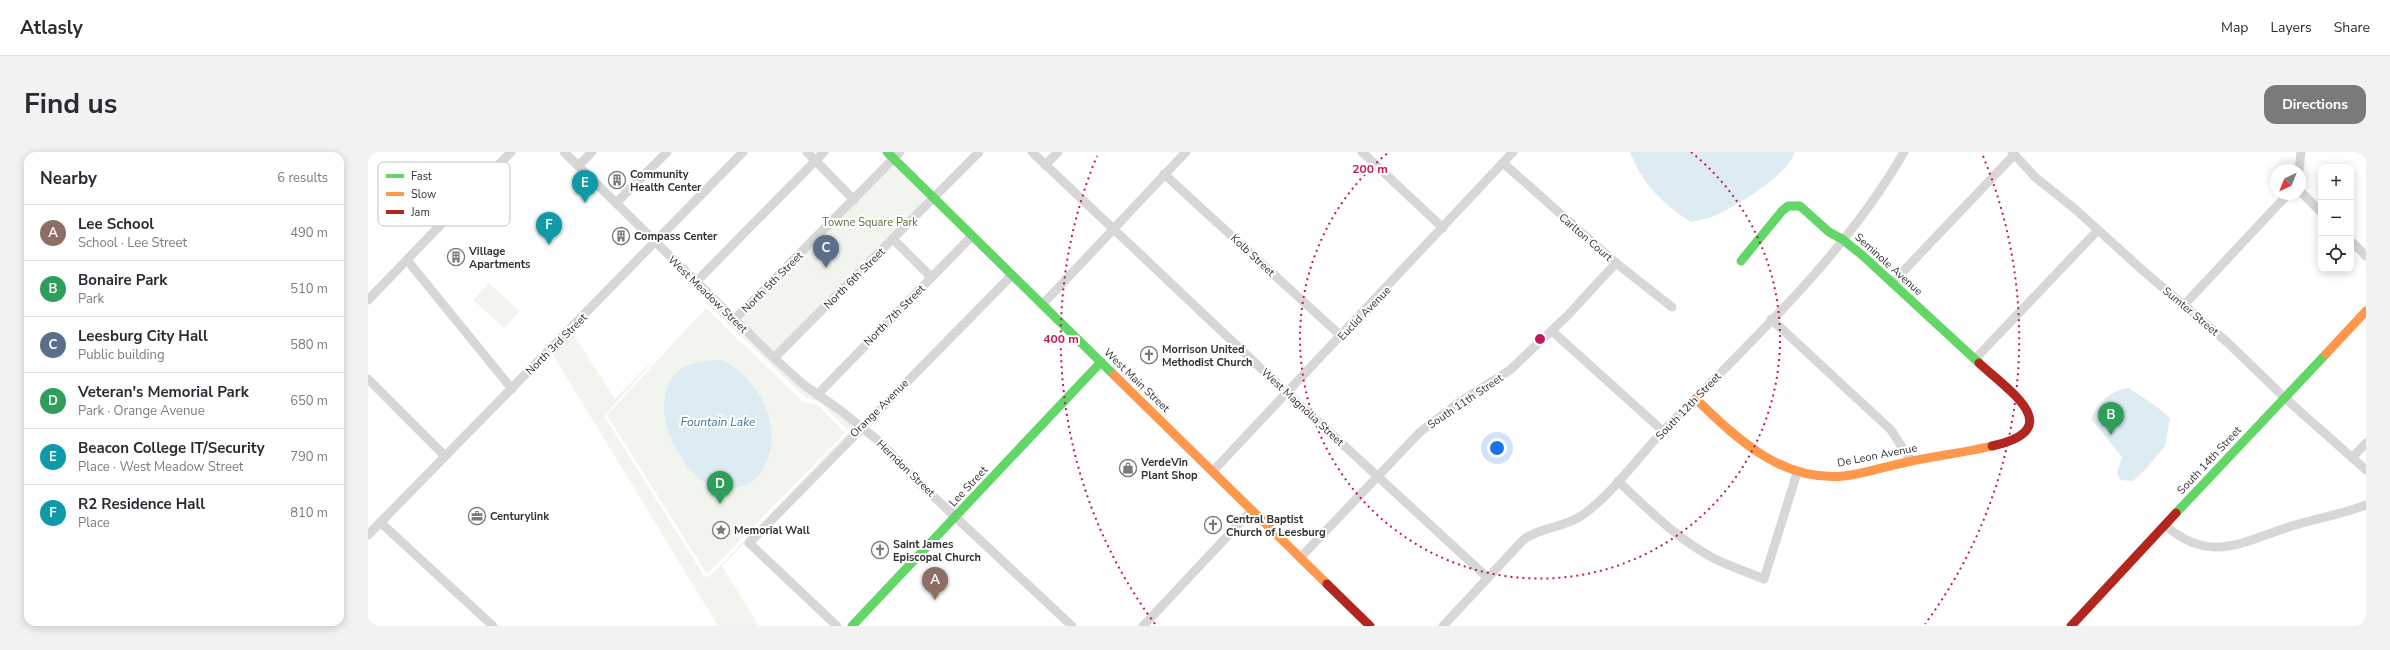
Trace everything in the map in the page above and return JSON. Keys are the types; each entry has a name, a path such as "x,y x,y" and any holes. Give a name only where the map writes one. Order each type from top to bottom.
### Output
{"main road":[{"name":"West Main Street","path":"894,154 934,198 972,236 1370,626"},
{"name":"Seminole Avenue","path":"1741,261 1782,211 1794,205 1808,213 1836,237 1842,239 2021,402"},
{"name":"South 14th Street","path":"2071,626 2366,311"},
{"name":"Lee Street","path":"852,626 1101,362"},
{"name":"De Leon Avenue","path":"1696,399 1738,438 1797,472 1823,476 1844,476 1911,461 1988,448 2021,438 2026,434 2030,423 2029,415 2021,402"}],"street":[{"path":"501,162 511,152"},
{"name":"West Meadow Street","path":"564,152 774,358 818,395 861,427"},
{"path":"578,166 592,152"},
{"path":"616,204 667,152"},
{"name":"North 3rd Street","path":"368,535 656,243 743,152"},
{"path":"807,152 854,200"},
{"path":"696,282 824,152"},
{"name":"North 6th Street","path":"774,358 979,152"},
{"name":"West Magnolia Street","path":"1032,152 1287,393 1488,578"},
{"path":"1045,165 1058,152"},
{"path":"1042,304 1186,152"},
{"path":"1362,152 1443,228"},
{"name":"Euclid Avenue","path":"1212,472 1513,152"},
{"name":"South 12th Street","path":"1443,626 1527,538 1582,516 1618,481 1663,431 1696,399 1771,319 1842,239 1904,152"},
{"path":"2300,164 2302,152"},
{"path":"1892,283 2013,153"},
{"name":"Sumter Street","path":"2013,153 2035,177 2227,342 2285,398 2366,470"},
{"name":"North 5th Street","path":"734,320 854,200 894,154"},
{"name":"Carlton Court","path":"1503,163 1616,263 1672,308"},
{"name":"Kolb Street","path":"1164,174 1341,336"},
{"path":"2306,197 2318,209"},
{"path":"2184,305 2282,200"},
{"path":"368,300 440,226"},
{"path":"1975,359 2098,230"},
{"name":"North 7th Street","path":"818,395 972,236"},
{"path":"893,239 931,277"},
{"path":"2354,244 2366,256"},
{"path":"407,260 512,389"},
{"name":"South 11th Street","path":"1300,558 1378,476 1433,422 1458,404 1498,380 1552,331 1616,263"},
{"name":"Orange Avenue","path":"837,626 749,544 861,427 1012,275"},
{"path":"1771,319 1887,426 1911,461"},
{"path":"1552,331 1663,431"},
{"path":"368,379 445,456"},
{"name":"Herndon Street","path":"861,427 1072,626"},
{"path":"2352,458 2366,443"},
{"path":"1618,481 1672,531 1698,549 1729,565 1764,579 1797,472"},
{"path":"2165,525 2188,542 2212,548 2227,548 2294,525 2366,504"},
{"path":"1143,626 1252,510"},
{"path":"380,522 493,626"}],"green space":[{"name":"Towne Square Park","path":"893,164 926,199 774,352 741,320"},
{"path":"489,283 519,311 504,328 473,300"},
{"path":"713,299 860,428 722,566 759,626 718,626 550,350 570,329 615,399 665,348 604,416 704,576 709,577 849,432 821,403 806,398 708,305"},
{"path":"706,308 803,402 818,405 845,433 707,574 607,415"}],"water":[{"path":"1630,152 1795,152 1782,171 1759,190 1734,206 1712,217 1691,222 1671,208 1647,184 1635,164"},
{"name":"Fountain Lake","path":"722,360 737,369 750,382 760,397 768,413 771,431 771,448 765,465 751,483 720,490 705,483 692,471 680,455 670,437 665,418 664,399 669,382 681,369 696,363"},
{"path":"2129,388 2157,407 2170,418 2165,446 2146,469 2133,481 2120,480 2117,473 2122,457 2091,419 2097,408 2106,398 2116,391"}],"traffic: fast":[{"path":"887,152 1114,375"},
{"path":"1741,261 1782,211 1788,206 1800,206 1829,232 1842,239 1862,255 1979,363"},
{"path":"2176,513 2326,354"},
{"path":"852,626 1101,362"}],"traffic: slow":[{"path":"2326,354 2366,311"},
{"path":"1114,375 1327,584"},
{"path":"1696,399 1744,443 1762,455 1781,465 1800,472 1822,476 1851,475 1992,446"}],"traffic: jam":[{"path":"1979,363 2017,397 2026,409 2030,420 2027,430 2015,439 1992,446"},
{"path":"2071,626 2176,513"},
{"path":"1327,584 1370,626"}],"place":[{"name":"Community Health Center","path":"617,180"},
{"name":"Beacon College IT/Security","path":"585,203"},
{"name":"Compass Center","path":"621,236"},
{"name":"R2 Residence Hall","path":"549,245"},
{"name":"Village Apartments","path":"456,257"},
{"name":"Leesburg City Hall","path":"826,268"},
{"name":"Morrison United Methodist Church","path":"1149,355"},
{"name":"Bonaire Park","path":"2111,435"},
{"name":"VerdeVin Plant Shop","path":"1128,468"},
{"name":"Veteran's Memorial Park","path":"720,504"},
{"name":"Centurylink","path":"477,516"},
{"name":"Central Baptist Church of Leesburg","path":"1213,525"},
{"name":"Memorial Wall","path":"721,530"},
{"name":"Saint James Episcopal Church","path":"880,550"},
{"name":"Lee School","path":"935,600"}]}
